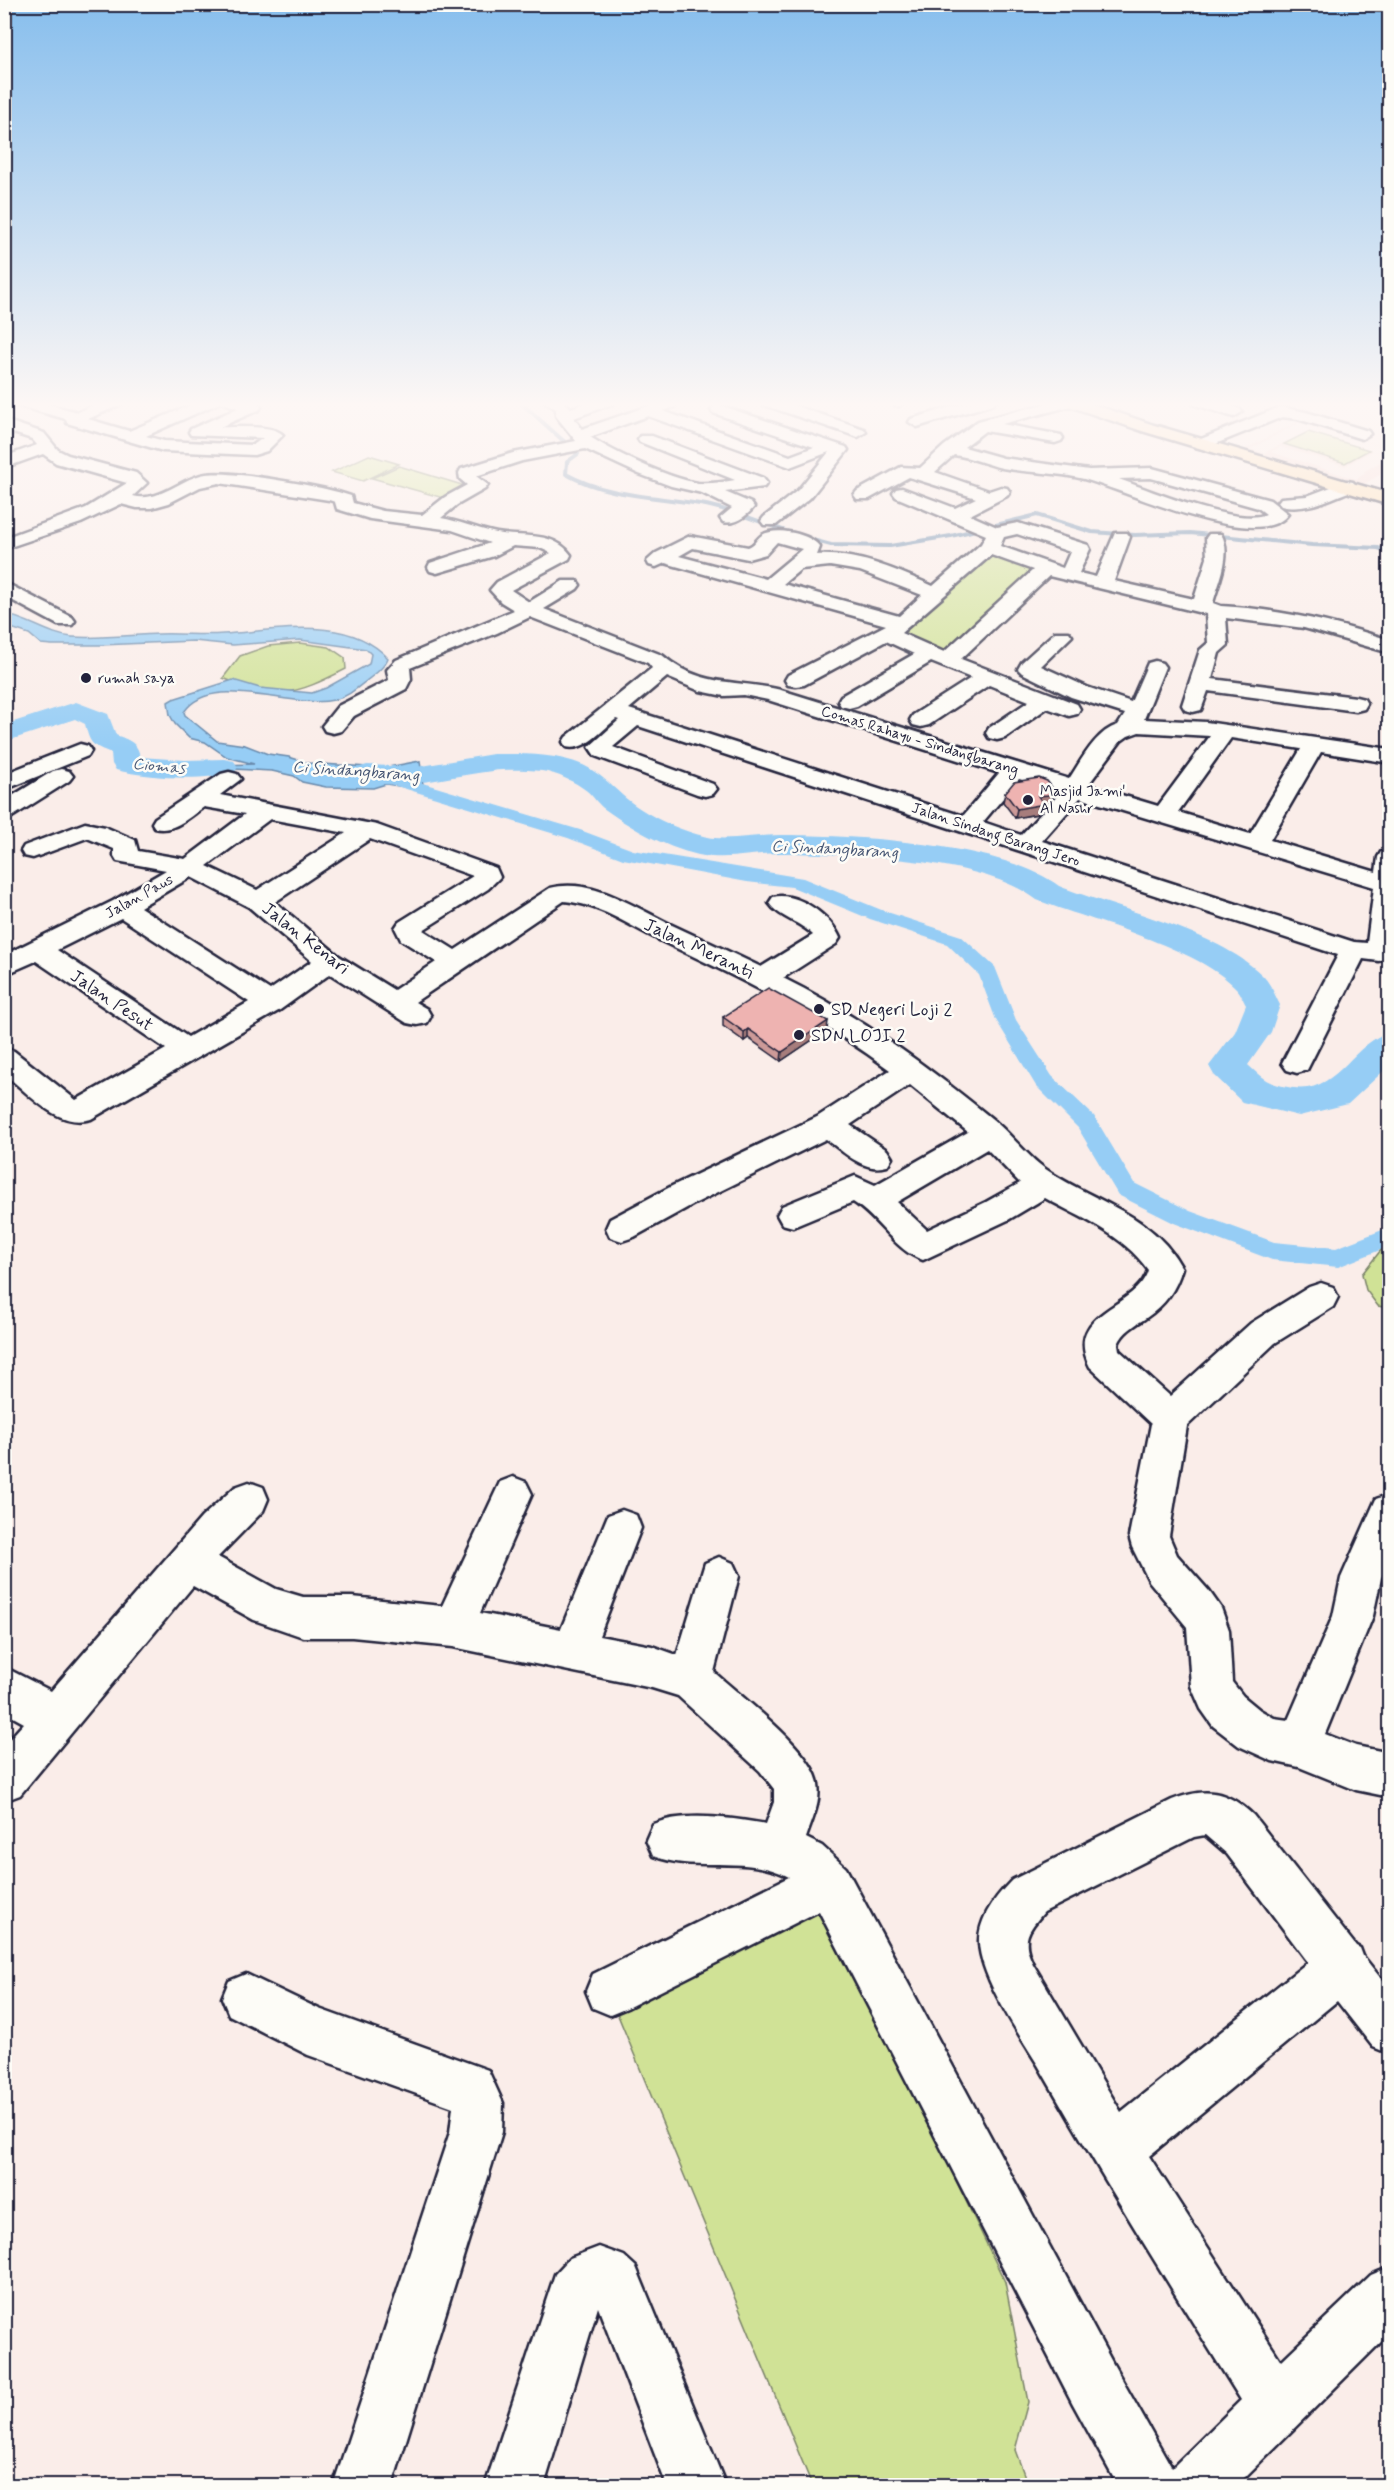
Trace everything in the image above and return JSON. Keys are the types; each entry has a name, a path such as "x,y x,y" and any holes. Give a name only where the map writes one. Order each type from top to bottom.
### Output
{"street":[{"path":"4,544 77,517"},
{"path":"389,517 453,525 492,538 512,539"},
{"path":"426,522 432,517"},
{"path":"770,521 775,517"},
{"path":"960,517 1046,568 1068,576 1209,609 1251,612 1297,620 1349,633 1389,647"},
{"path":"1222,517 1236,521 1264,522 1273,517"},
{"path":"796,680 894,629 936,594 988,534 1018,528 1081,549 1068,576"},
{"path":"771,585 811,551 811,547 776,536 770,538 753,553 742,553 696,542 686,543 655,561 771,585 892,620 894,629 938,657 1069,709"},
{"path":"1103,584 1121,537"},
{"path":"1185,727 1202,684 1210,650 1218,645 1209,609 1216,558 1215,538"},
{"path":"437,567 487,552 512,539"},
{"name":"Comas Rahayu - Sindangbarang","path":"512,539 545,544 562,552 545,569 504,586 500,591 503,596 529,610 655,659 665,668 700,685 724,690 744,689 773,695 1074,789 1257,842 1388,870"},
{"path":"793,565 820,560 856,563 936,594"},
{"path":"4,568 22,580 7,589 64,621"},
{"path":"849,701 938,657 1046,568"},
{"path":"333,726 350,709 381,695 398,684 400,679 398,670 403,664 529,610 570,585"},
{"path":"1062,636 1029,666 1029,669 1133,719 1389,756"},
{"path":"1026,843 1074,789 1111,739 1133,719 1155,667"},
{"path":"665,668 624,714 600,747 603,751 705,789"},
{"path":"921,720 987,677"},
{"path":"1202,684 1356,704"},
{"path":"997,733 1044,700"},
{"path":"574,742 624,714"},
{"name":"Jalan Sindang Barang Jero","path":"624,714 1374,955"},
{"path":"1164,815 1224,731"},
{"path":"1257,842 1314,745"},
{"path":"4,783 76,760 4,812"},
{"path":"969,825 1015,769"},
{"path":"164,823 229,779"},
{"path":"201,799 368,830 487,873 487,877 479,884 408,928 410,934 455,962"},
{"name":"Jalan Paus","path":"4,966 122,907 190,867 265,811"},
{"name":"Jalan Kenari","path":"33,852 85,830 96,832 126,845 126,856 190,867 258,901 329,962 407,1009"},
{"path":"258,901 368,830"},
{"path":"1297,1063 1351,957 1374,955 1388,870"},
{"name":"Jalan Meranti","path":"407,1009 455,962 559,892 582,895 605,902 762,978 834,1018 909,1071 990,1133 1010,1150 1017,1162 1045,1183 1132,1232 1148,1245 1165,1268 1160,1285 1148,1299 1109,1328 1100,1344 1102,1357 1170,1419"},
{"path":"762,978 827,938 818,926 782,903"},
{"path":"122,907 270,1003"},
{"name":"Jalan Pesut","path":"38,950 187,1050"},
{"path":"4,1058 69,1109 75,1111 270,1003 329,962"},
{"path":"622,1228 683,1195 828,1125 909,1071"},
{"path":"828,1125 876,1158"},
{"path":"875,1200 990,1133"},
{"path":"793,1215 855,1188 875,1200 924,1247 997,1211 1045,1183"},
{"path":"1321,1297 1263,1333 1170,1419 1149,1536 1151,1551 1203,1615 1208,1630 1211,1684 1220,1701 1254,1730 1270,1738 1299,1745 1358,1769 1389,1775"},
{"path":"453,1627 513,1494"},
{"path":"4,1779 216,1530 249,1499"},
{"path":"1299,1745 1353,1616 1361,1578 1389,1511"},
{"path":"572,1652 622,1528"},
{"path":"189,1561 230,1587 268,1606 303,1617 352,1617 453,1627 652,1667 691,1680 775,1756 796,1782 796,1802 779,1851"},
{"path":"691,1680 719,1576"},
{"path":"4,1688 55,1717"},
{"path":"1277,2406 1115,2150 1005,1958 1001,1941 1013,1911 1028,1896 1188,1816 1201,1812 1216,1814 1230,1824 1243,1838 1343,1965 1389,2030"},
{"path":"669,1840 752,1845 779,1851 801,1859 816,1869 830,1884 1088,2374 1150,2486"},
{"path":"610,1991 806,1893 830,1884"},
{"path":"1115,2150 1343,1965"},
{"path":"246,1998 308,2030 470,2088 475,2093 478,2103 476,2132 362,2486"},
{"path":"514,2486 574,2293 591,2275 599,2274 610,2277 617,2286 697,2486"},
{"path":"1194,2486 1389,2294"}],"green space":[{"path":"993,553 1042,568 940,662 890,637"},
{"path":"300,643 329,647 345,658 346,669 313,685 286,692 258,690 223,678 240,656 268,646"},
{"path":"1389,1240 1389,1308 1378,1306 1366,1290 1362,1274"},
{"path":"824,1907 1005,2282 1028,2402 1015,2450 1028,2485 812,2485 615,2008"}],"water":[{"path":"4,614 72,637 215,635 310,628 353,635 371,644 388,658 375,674 343,697 316,702 253,694 213,694 197,700 184,712 185,715 217,741 245,745 268,754 308,763 383,768 420,761 423,785 411,788 386,784 373,788 326,787 302,782 294,776 272,771 212,768 191,772 156,767 162,764 185,766 254,764 227,757 205,742 189,738 175,724 170,715 168,702 173,699 233,680 260,688 312,693 326,688 369,664 371,654 366,649 300,640 233,645 194,641 101,645 41,644 29,634 5,626"}],"building":[{"path":"1039,778 1047,781 1054,790 1049,795 1038,796 1042,802 1039,805 1017,809 1005,793 1014,782"},
{"path":"768,988 828,1021 782,1052 748,1029 744,1032 723,1017"}],"waterway":[{"path":"748,517 794,534"},
{"path":"805,538 831,545 890,546 951,536 1028,517"},
{"path":"1044,517 1092,532 1135,535 1190,533 1312,545 1378,548 1390,552"},
{"name":"Ciomas","path":"4,734 76,710 98,720 103,740 125,749 126,764 185,769 224,767"},
{"name":"Ci Sindangbarang","path":"367,774 416,776 493,762 546,763 572,771 596,784 613,802 648,826 706,847 780,844 882,848 998,869 1035,883 1048,893 1187,944 1211,955 1249,981 1263,1005 1250,1038 1227,1066 1255,1093 1299,1103 1335,1095 1390,1044"},
{"path":"389,778 574,834 629,855 747,876 796,882 877,915 954,940 988,972 1006,1020 1044,1081 1086,1122 1126,1189 1182,1217 1272,1251 1338,1258 1390,1236"}],"place":[{"name":"rumah saya","path":"86,678"},
{"name":"Masjid Jami' Al Nashr","path":"1028,800"},
{"name":"SD Negeri Loji 2","path":"819,1009"},
{"name":"SDN LOJI 2","path":"799,1035"}]}
